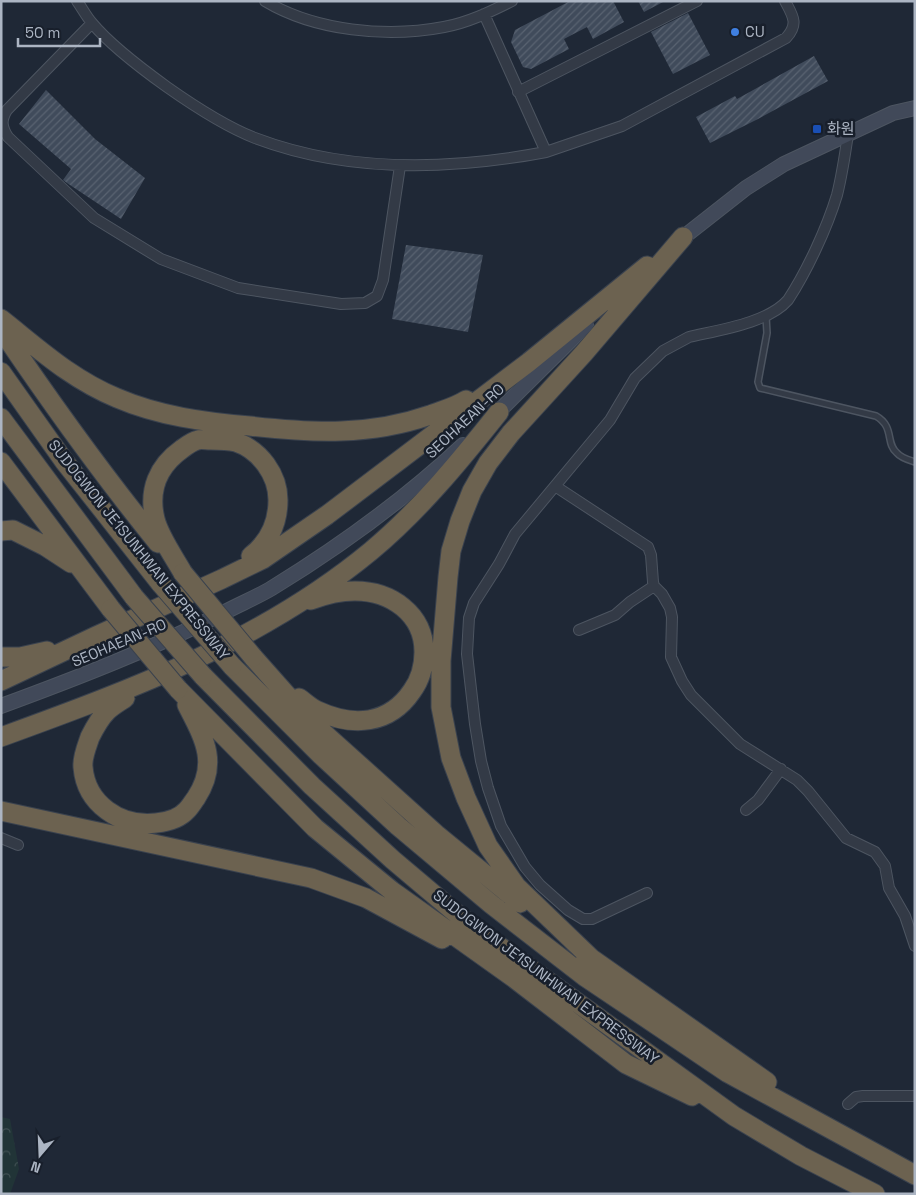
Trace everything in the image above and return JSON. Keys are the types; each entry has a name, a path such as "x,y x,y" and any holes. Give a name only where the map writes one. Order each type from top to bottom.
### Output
{"highway":[{"path":"1,681 222,579 263,558 327,515 529,362 682,237"},
{"path":"594,961 516,886 488,846 466,798 451,758 441,707 441,661 451,551 472,491 488,463 511,433 584,353 682,237"},
{"path":"1,318 52,362 116,398 162,414 218,423 285,430 338,432 385,427 423,417 458,405 529,362"},
{"path":"1,329 46,397 112,486 258,663 308,719 444,840 594,961 852,1142"},
{"name":"SUDOGWON JE1SUNHWAN EXPRESSWAY","path":"1,372 64,461 162,584 232,666 321,755 398,826 490,904 584,976 728,1073 915,1176"},
{"path":"1,737 147,682 206,655 300,604 372,550 431,495 499,412"},
{"name":"SUDOGWON JE1SUNHWAN EXPRESSWAY","path":"1,418 134,597 203,676 312,786 392,860 463,919 734,1116 801,1156 875,1194"},
{"path":"183,573 155,521 152,504 154,486 169,458 198,440 237,442 252,451 264,462 273,476 278,493 278,510 268,539 255,553 222,579"},
{"path":"1,462 111,609 178,689 315,828 392,891 514,978 626,1064 734,1116"},
{"path":"1,531 13,530 45,546 81,570"},
{"path":"258,663 296,696 317,711 344,720 364,721 382,718 398,708 416,685 422,669 424,652 422,636 416,620 406,609 390,598 374,593 355,591 322,596 300,604"},
{"path":"1,657 20,657 38,654 96,636"},
{"path":"147,682 106,712 85,749 83,766 89,788 105,810 118,818 136,824 170,821 187,811 202,789 209,763 205,739 178,689"},
{"path":"1,811 311,878 366,898 514,978"}],"main road":[{"name":"SEOHAEAN-RO","path":"1,706 89,674 179,636 271,588 389,508 442,465 682,237 746,188 784,164 893,113 915,108"}],"street":[{"path":"77,1 92,23 159,82 217,119 254,138 304,154 344,161 400,166 506,160 546,152 622,126 786,38 791,32 794,22 785,1"},
{"path":"265,1 298,17 332,27 371,31 411,31 445,27 484,14 512,1"},
{"path":"518,92 697,1"},
{"path":"484,14 546,152"},
{"path":"92,23 7,110 2,123 4,130 14,143 94,218 161,259 238,288 341,304 365,303 377,296 383,280 400,166"},
{"path":"647,894 592,919 583,919 568,910 545,890 525,866 501,826 481,761 467,654 469,618 474,603 499,564 515,534 610,420 634,378 653,359 673,344 689,337 766,316 782,307 788,300 814,250 836,196 844,164 848,134"},
{"path":"556,486 646,544 650,549 654,586 662,594 670,608 672,617 671,656 682,681 691,695 740,744 797,780 846,838 875,852 885,866 889,888 905,916 915,946"},
{"path":"579,630 615,615 654,586"},
{"path":"746,810 758,800 781,769"},
{"path":"1,838 18,845"},
{"path":"848,1104 856,1098 863,1096 915,1096"}],"lane":[{"path":"766,316 768,333 758,382 760,388 876,416 888,428 893,449 897,454 915,462"}],"green space":[{"path":"1,1117 10,1119 19,1169 10,1194 1,1194"}],"building":[{"path":"570,1 613,1 624,22 593,39 587,27 564,39 569,49 531,69 523,67 511,42 515,30"},
{"path":"638,1 665,1 644,12"},
{"path":"688,13 710,55 673,74 651,32"},
{"path":"814,56 828,81 710,143 696,117 735,96 737,99"},
{"path":"46,90 95,139 145,178 121,219 63,180 71,169 19,124"},
{"path":"406,245 483,255 468,332 392,319"}],"place":[{"name":"CU","path":"735,32"},
{"name":"화원","path":"817,129"}]}
